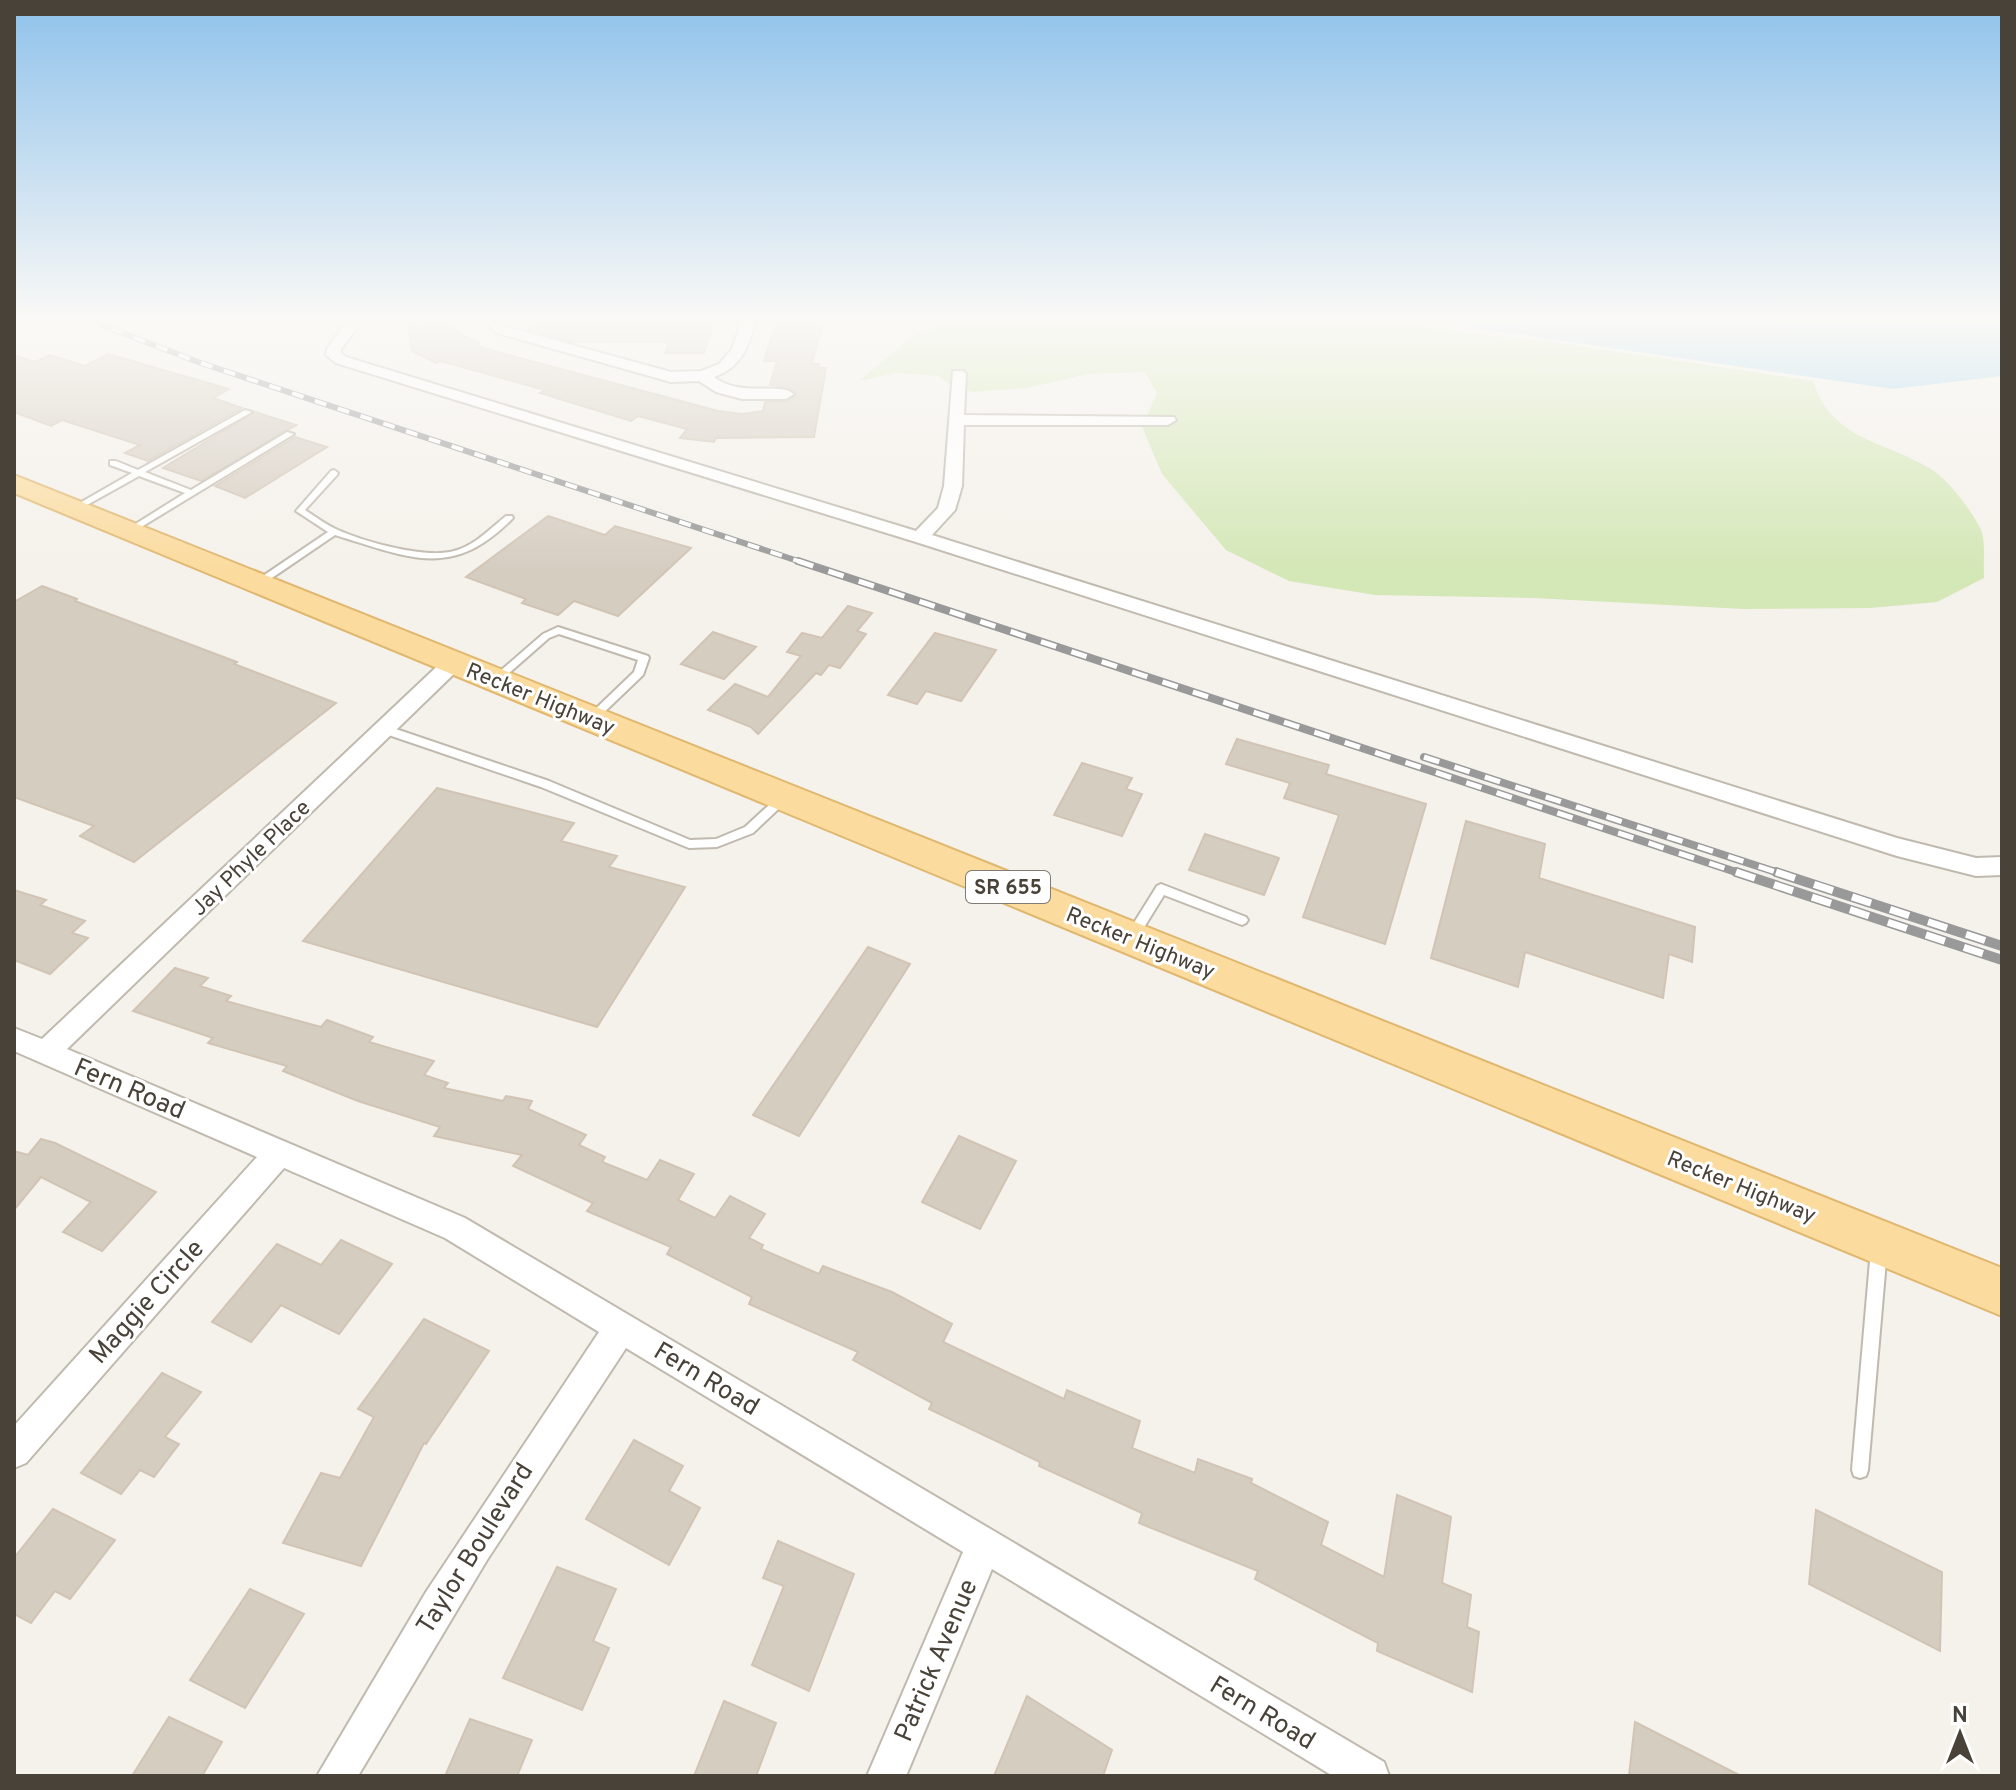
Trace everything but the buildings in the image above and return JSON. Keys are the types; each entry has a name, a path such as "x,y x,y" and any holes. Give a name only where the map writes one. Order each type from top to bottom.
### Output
{"main road":[{"name":"Recker Highway","path":"14,483 2002,1292"}],"street":[{"path":"483,404 920,537 1897,847 1976,867 2002,866"},
{"path":"920,537 946,510 953,486 957,404"},
{"path":"956,420 1168,420"},
{"name":"Jay Phyle Place","path":"46,1052 454,662"},
{"name":"Fern Road","path":"14,1039 455,1228 1370,1776"},
{"name":"Maggie Circle","path":"14,1451 280,1152"},
{"name":"Taylor Boulevard","path":"336,1776 398,1668 530,1458 622,1326"},
{"name":"Patrick Avenue","path":"886,1776 984,1545"}],"lane":[{"path":"75,508 248,412"},
{"path":"113,463 201,496 290,439"},
{"path":"334,473 300,511 334,532 421,556 453,555 479,543 509,518"},
{"path":"130,530 192,493"},
{"path":"260,582 334,532"},
{"path":"496,679 546,636 558,630 644,658 639,673 591,718"},
{"path":"384,729 545,784 689,844 717,843 749,830 785,797"},
{"path":"1131,938 1161,889 1242,920"},
{"path":"1860,1470 1879,1242"}],"green space":[{"path":"1152,404 1824,404 1847,428 1931,469 1952,488 1983,535 1984,578 1937,602 1870,608 1744,609 1534,598 1375,595 1289,581 1226,550 1162,474 1142,427"}],"railway":[{"path":"323,404 804,563"},
{"path":"798,561 1742,874"},
{"path":"1424,757 1782,874"},
{"path":"1736,872 2002,960"},
{"path":"1776,872 2002,946"}]}
